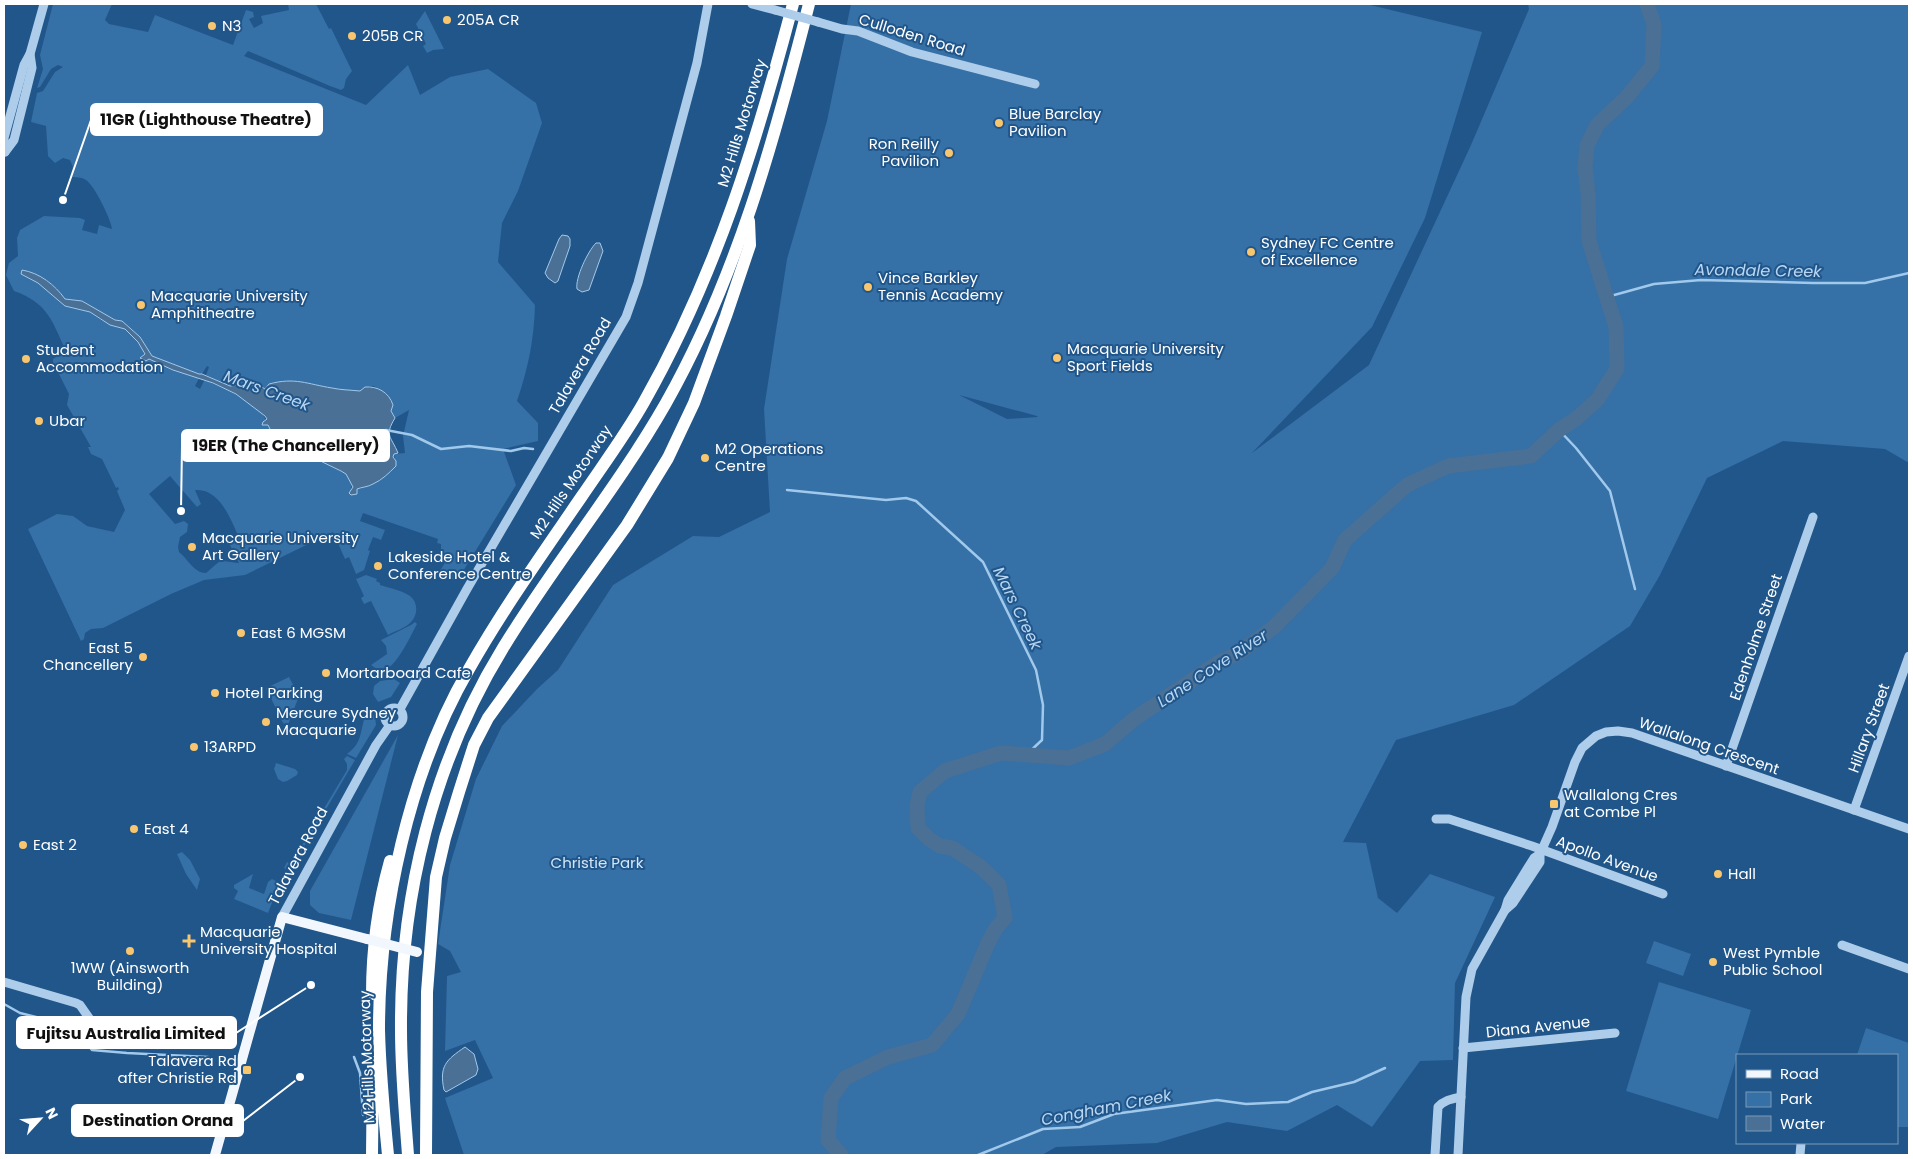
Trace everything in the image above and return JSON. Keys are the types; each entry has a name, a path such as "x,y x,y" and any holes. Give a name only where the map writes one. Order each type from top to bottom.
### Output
{"highway":[{"name":"M2 Hills Motorway","path":"388,1155 379,1030 381,982 391,893 402,839 428,755 447,711 468,671 534,566 642,405 682,329 721,238 745,174 772,84 792,4"},
{"path":"408,1155 401,1032 404,951 418,860 429,816 444,771 462,725 501,651 565,554 605,499 666,402 705,325 749,217 786,96 809,4"},
{"path":"426,1155 427,992 436,877 474,745 488,718 627,525 668,458 705,376 750,245 749,217"},
{"path":"372,1155 372,967 379,908 397,834 418,789"}],"main road":[{"path":"282,917 429,955"},
{"name":"Talavera Road","path":"215,1155 282,917"}],"street":[{"path":"30,54 32,68 14,140 5,152 4,138 24,65 30,54 44,4"},
{"name":"Talavera Road","path":"400,709 466,589 626,317 638,283 711,4"},
{"name":"Culloden Road","path":"752,4 842,29 858,31 912,52 1035,84"},
{"name":"Edenholme Street","path":"1726,766 1812,517"},
{"name":"Hillary Street","path":"1854,810 1909,656"},
{"path":"391,708 400,709 403,714 403,720 396,726 390,725 386,722 385,714 391,708"},
{"name":"Talavera Road","path":"282,917 376,745 390,725"},
{"name":"Wallalong Crescent","path":"1458,1155 1466,997 1469,978 1481,950 1505,910 1508,900 1534,858 1541,852 1578,754 1588,741 1606,732 1625,732 1909,829"},
{"name":"Apollo Avenue","path":"1436,819 1449,819 1532,846 1541,852 1663,894"},
{"path":"1842,945 1909,969"},
{"path":"4,982 76,1003 96,1028"},
{"name":"Diana Avenue","path":"1464,1048 1615,1033"},
{"path":"1435,1155 1438,1107 1450,1099 1461,1097"}],"green space":[{"path":"53,4 112,4 105,20 109,24 148,32 155,15 233,45 246,10 253,12 254,17 249,19 254,28 263,23 261,16 289,10 288,4 316,4 329,29 331,28 352,71 346,79 344,88 341,90 330,86 248,51 244,56 366,105 408,65 420,95 450,77 488,69 536,103 542,123 518,191 502,223 498,262 535,305 530,354 517,401 538,423 538,441 503,449 516,485 457,581 438,574 448,558 443,556 444,550 441,549 441,544 437,543 438,539 363,513 360,521 385,530 381,540 373,537 364,570 356,574 349,557 345,559 333,532 245,575 204,580 171,594 103,628 91,629 85,633 84,639 81,641 28,529 57,514 73,516 87,526 114,532 125,510 117,491 118,487 116,488 102,459 91,454 88,447 91,447 67,405 69,394 53,362 53,359 66,351 57,331 42,307 14,291 6,275 9,263 18,256 17,238 20,230 44,216 80,218 85,220 82,230 97,234 99,225 112,229 109,218 93,188 83,178 70,177 73,167 70,160 63,158 55,163 48,156 46,126 31,122 37,93 43,91 55,72 63,67 58,65 51,69 40,87 37,88 43,69 40,55","holes":["26,271 48,281 65,299 82,301 115,320 122,321 140,337 152,356 199,374 202,374 207,366 209,367 206,375 230,386 260,386 265,389 269,384 286,381 360,391 365,387 374,386 391,399 393,405 391,411 395,418 409,410 403,436 405,453 394,454 396,466 381,479 364,488 351,489 352,484 346,474 274,436 262,413 236,394 207,381 204,381 200,389 195,386 199,378 170,369 150,359 144,355 143,349 138,342 125,329 101,320 90,312 65,306 38,283 21,274","170,476 197,507 201,504 195,490 204,491 218,499 239,537 229,543 239,563 221,561 206,573 198,571 179,552 180,537 187,532 188,524 184,521 175,524 149,494"]},
{"name":"Christie Park","path":"851,4 1366,4 1482,32 1425,218 1372,327 1252,453 1369,365 1471,145 1529,9 1528,4 1909,4 1909,463 1885,449 1783,441 1707,478 1660,575 1630,626 1514,705 1396,740 1343,842 1366,843 1378,898 1397,913 1430,874 1495,897 1455,983 1453,1060 1420,1061 1372,1127 1337,1105 1287,1131 1227,1122 1157,1143 1056,1147 1042,1155 464,1155 445,1098 493,1078 475,1040 445,1051 447,976 461,972 450,951 438,944 450,865 476,779 502,726 558,670 613,585 693,536 719,537 770,512 764,409 787,259 827,121","holes":["959,395 1037,416 1007,419"]},
{"path":"425,11 444,49 433,50 427,53 423,46 426,44 416,24"},
{"path":"366,575 377,579 376,581 380,585 403,592 413,599 416,606 416,614 409,624 388,635 371,601 364,604 361,598 364,596 356,579"},
{"path":"415,622 417,624 411,636 392,665 382,670 371,665 387,654 386,646 381,640"},
{"path":"289,677 299,696 288,725 283,723 266,688"},
{"path":"394,679 400,683 391,697 378,702 373,694 374,686 380,681"},
{"path":"373,715 375,716 376,725 356,758 347,754 357,743 364,720"},
{"path":"398,735 351,920 319,913 310,905 310,891"},
{"path":"347,756 355,760 295,862 293,860 298,855 347,770 347,764 344,759"},
{"path":"276,763 295,769 298,772 297,775 283,782 278,779 274,769"},
{"path":"182,852 190,860 200,879 197,890 186,874 177,854"},
{"path":"287,862 291,864 291,869 273,900 268,913 234,899 238,891 234,888 234,885 253,874 249,888 264,894 268,882 272,879 280,883 288,870 284,868"},
{"path":"1654,941 1691,954 1683,976 1646,963"},
{"path":"1659,982 1751,1010 1738,1054 1736,1054 1718,1119 1626,1091"},
{"path":"1866,1028 1909,1043 1909,1127 1898,1127 1898,1054 1857,1054"}],"water":[{"path":"562,235 568,236 570,246 558,281 555,283 545,273"},
{"path":"596,243 600,243 603,251 589,290 582,292 577,289 578,278 586,258"},
{"path":"22,270 46,280 65,299 82,301 115,320 122,321 140,337 152,356 230,386 260,386 265,389 269,384 294,381 342,390 360,391 365,387 369,387 386,393 393,405 391,411 395,418 389,433 398,453 394,454 393,457 396,461 396,466 379,480 369,486 357,489 357,494 351,495 349,493 353,487 346,474 279,441 268,425 262,425 267,419 265,416 236,394 213,383 173,370 149,359 146,361 140,358 145,354 138,342 125,329 110,325 90,312 65,306 38,283 21,274"},
{"path":"465,1047 474,1054 478,1069 476,1075 446,1092 442,1075 443,1069 453,1056"}],"waterway":[{"name":"Lane Cove River","path":"841,1155 828,1140 831,1098 845,1078 888,1057 932,1045 958,1014 988,943 996,928 1005,918 999,885 981,867 952,848 940,846 929,839 918,828 917,806 920,792 945,771 1001,753 1069,758 1105,744 1134,719 1219,662 1239,653 1274,627 1332,568 1345,540 1407,485 1448,466 1531,456 1559,430 1577,418 1597,400 1617,369 1616,327 1589,241 1588,193 1585,167 1587,145 1598,124 1626,98 1652,66 1654,25 1647,4"},
{"name":"Avondale Creek","path":"1607,297 1654,284 1701,280 1865,283 1909,273"},
{"name":"Mars Creek","path":"386,430 412,435 441,449 469,446 511,451 524,448 533,449"},
{"path":"1559,430 1610,491 1635,589"},
{"name":"Mars Creek","path":"787,490 886,500 906,498 916,501 983,562 1036,670 1043,705 1042,740 1026,755"},
{"path":"4,1004 20,1013 72,1026 92,1050 208,1057"},
{"path":"354,1057 360,1073 363,1115"},
{"name":"Congham Creek","path":"978,1155 1043,1129 1080,1127 1114,1114 1217,1100 1246,1104 1288,1102 1312,1092 1354,1082 1385,1068"}],"place":[{"name":"205A CR","path":"447,20"},
{"name":"N3","path":"212,26"},
{"name":"205B CR","path":"352,36"},
{"name":"Blue Barclay Pavilion","path":"999,123"},
{"name":"Ron Reilly Pavilion","path":"949,153"},
{"name":"11GR (Lighthouse Theatre)","path":"63,200"},
{"name":"Sydney FC Centre of Excellence","path":"1251,252"},
{"name":"Vince Barkley Tennis Academy","path":"868,287"},
{"name":"Macquarie University Amphitheatre","path":"141,305"},
{"name":"Macquarie University Sport Fields","path":"1057,358"},
{"name":"Student Accommodation","path":"26,359"},
{"name":"Ubar","path":"39,421"},
{"name":"M2 Operations Centre","path":"705,458"},
{"name":"19ER (The Chancellery)","path":"181,511"},
{"name":"Macquarie University Art Gallery","path":"192,547"},
{"name":"Lakeside Hotel & Conference Centre","path":"378,566"},
{"name":"East 6 MGSM","path":"241,633"},
{"name":"East 5 Chancellery","path":"143,657"},
{"name":"Mortarboard Cafe","path":"326,673"},
{"name":"Hotel Parking","path":"215,693"},
{"name":"Mercure Sydney Macquarie","path":"266,722"},
{"name":"13ARPD","path":"194,747"},
{"name":"Wallalong Cres at Combe Pl","path":"1554,804"},
{"name":"East 4","path":"134,829"},
{"name":"East 2","path":"23,845"},
{"name":"Hall","path":"1718,874"},
{"name":"Macquarie University Hospital","path":"189,941"},
{"name":"1WW (Ainsworth Building)","path":"130,951"},
{"name":"West Pymble Public School","path":"1713,962"},
{"name":"Fujitsu Australia Limited","path":"311,985"},
{"name":"Talavera Rd after Christie Rd","path":"247,1070"},
{"name":"Destination Orana","path":"300,1077"}]}
